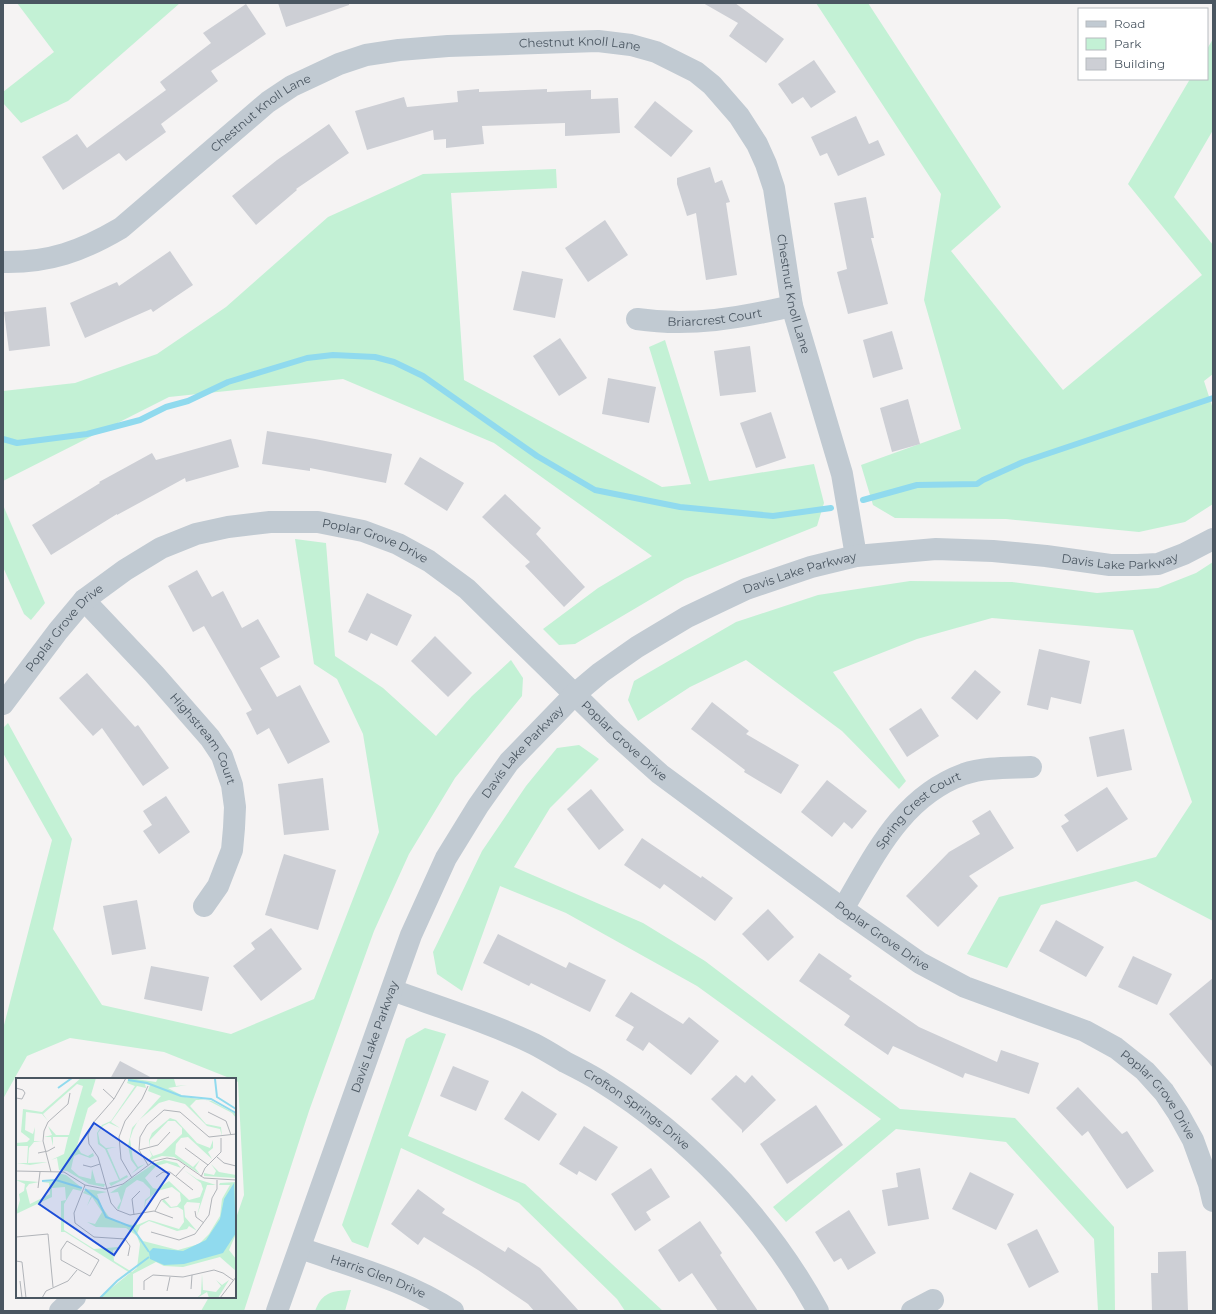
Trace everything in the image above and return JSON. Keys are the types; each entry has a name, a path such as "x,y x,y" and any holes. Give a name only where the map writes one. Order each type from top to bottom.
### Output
{"street":[{"name":"Chestnut Knoll Lane","path":"3,262 37,260 63,256 96,243 121,228 268,102 292,86 339,64 366,55 399,50 448,46 598,41 631,45 656,52 677,61 696,72 712,85 739,116 757,144 766,164 774,188 792,306 842,474 856,556"},
{"name":"Briarcrest Court","path":"637,318 657,322 693,323 755,314 792,306"},
{"name":"Poplar Grove Drive","path":"3,704 58,631 84,600 126,570 162,548 196,534 228,527 270,522 318,522 364,531 398,544 429,561 467,589 614,733 660,774 843,909 920,963 965,987 1085,1031 1116,1048 1145,1071 1164,1092 1178,1113 1192,1140 1209,1184 1213,1201"},
{"name":"Davis Lake Parkway","path":"277,1311 411,935 450,852 478,806 509,762 575,694 600,673 687,617 746,589 812,567 856,556 936,549 993,550 1110,565 1138,565 1158,564 1184,554 1213,539"},
{"name":"Highstream Court","path":"84,600 154,674 210,738 222,756 232,785 235,807 232,850 218,886 204,906"},
{"name":"Spring Crest Court","path":"843,909 882,844 903,816 923,796 941,785 966,774 993,768 1031,767"},
{"name":"Crofton Springs Drive","path":"392,990 534,1044 600,1080 648,1114 712,1171 752,1215 785,1258 818,1311"},
{"name":"Harris Glen Drive","path":"300,1248 401,1284 443,1304 453,1311"},
{"path":"60,1311 74,1298"},
{"path":"912,1311 933,1300"}],"green space":[{"path":"17,3 180,3 68,101 21,123 3,103 3,92 54,52"},
{"path":"816,3 868,3 1001,207 951,251 1063,390 1202,275 1128,184 1189,80 1208,80 1208,47 1213,39 1213,130 1174,197 1213,245 1213,374 1204,381 1213,409 1213,504 1185,522 1139,532 1006,519 895,518 873,505 861,465 961,429 924,300 941,194"},
{"path":"556,169 557,188 451,193 464,380 662,487 691,484 649,347 665,340 709,481 814,464 824,503 817,526 685,579 575,644 559,645 543,629 598,588 652,556 494,443 343,379 169,397 3,481 3,391 75,383 157,354 226,307 328,217 423,174"},
{"path":"3,505 45,603 31,620 24,614 3,567"},
{"path":"295,539 326,543 335,656 383,688 436,736 472,696 511,660 523,678 522,696 455,778 409,854 374,931 309,1111 244,1311 201,1311 208,1298 236,1298 236,1218 244,1195 238,1082 236,1078 229,1078 164,1052 70,1038 27,1056 3,1099 3,1029 52,840 3,753 3,728 8,723 72,839 53,929 102,1005 231,1034 314,999 379,832 363,734 337,679 314,664"},
{"path":"1213,562 1213,921 1136,881 1041,905 1007,968 967,954 999,897 1156,857 1192,802 1133,630 992,618 917,639 833,672 906,781 899,789 842,731 746,660 690,687 638,721 628,700 634,681 736,622 818,595 910,581 1012,582 1097,593 1158,588 1196,573"},
{"path":"579,745 599,759 550,808 514,867 643,923 705,961 900,1109 1015,1118 1114,1227 1115,1311 1098,1311 1094,1239 1006,1142 896,1129 786,1222 773,1207 881,1119 697,986 566,913 500,886 462,991 437,974 433,952 482,851 526,786 557,748"},
{"path":"425,1028 446,1034 408,1136 525,1184 663,1311 625,1311 617,1299 519,1203 401,1148 368,1248 352,1242 342,1225 406,1039"},
{"path":"351,1290 345,1311 315,1311 324,1296 333,1292"}],"building":[{"path":"278,3 349,3 349,5 286,27"},
{"path":"703,3 735,3 784,39 766,63 729,36 738,23"},
{"path":"246,4 266,34 211,71 218,81 161,124 166,132 126,161 119,153 63,190 42,157 77,134 87,148 166,90 160,82 211,43 203,33"},
{"path":"814,60 836,92 811,108 803,97 792,104 778,84"},
{"path":"479,89 479,92 547,89 547,92 591,90 591,99 618,98 620,133 565,136 565,123 482,126 484,144 446,148 446,139 434,140 433,130 367,150 355,111 404,97 407,107 458,102 457,91"},
{"path":"655,101 693,131 671,157 634,127"},
{"path":"856,116 869,144 878,140 885,155 838,176 827,153 820,156 811,137"},
{"path":"329,124 349,153 296,189 297,190 256,225 232,196 277,160"},
{"path":"710,167 715,183 722,180 730,202 726,203 737,275 706,280 696,213 687,216 677,184 677,178"},
{"path":"866,197 874,238 871,238 888,304 848,314 837,272 847,269 834,203"},
{"path":"605,220 628,255 588,282 565,248"},
{"path":"170,251 193,285 153,312 151,309 85,338 70,303 117,282 119,286"},
{"path":"522,271 563,279 555,318 513,310"},
{"path":"46,307 50,346 9,351 4,312"},
{"path":"892,331 903,369 873,378 863,340"},
{"path":"560,338 587,378 559,396 533,356"},
{"path":"750,346 756,392 720,396 714,351"},
{"path":"608,378 656,387 649,423 602,414"},
{"path":"908,399 920,444 892,452 880,408"},
{"path":"771,412 786,458 756,468 740,423"},
{"path":"267,431 392,454 386,483 310,468 310,471 262,464"},
{"path":"231,439 239,467 186,482 185,478 117,514 51,555 32,525 100,483 99,482 152,453 156,460"},
{"path":"420,457 464,483 447,511 404,484"},
{"path":"505,494 541,528 536,534 585,587 564,607 525,566 530,562 482,517"},
{"path":"197,570 212,597 223,591 242,628 258,619 280,657 260,668 277,697 300,685 330,742 288,764 269,728 257,735 246,713 252,710 204,626 193,632 168,586"},
{"path":"367,593 412,615 397,646 371,633 367,641 348,632"},
{"path":"435,636 472,673 448,697 411,661"},
{"path":"1039,649 1090,661 1081,704 1051,697 1048,710 1027,705"},
{"path":"975,670 1001,692 977,720 951,698"},
{"path":"87,673 135,727 138,725 169,768 143,786 102,728 93,736 59,698"},
{"path":"712,702 749,731 746,734 799,765 781,794 744,772 745,770 691,729"},
{"path":"921,708 939,736 907,757 889,729"},
{"path":"1124,729 1132,770 1097,777 1089,737"},
{"path":"323,778 329,830 284,835 278,784"},
{"path":"827,780 867,811 852,829 844,822 832,837 801,812"},
{"path":"1107,787 1128,819 1077,852 1061,826 1069,821 1064,815"},
{"path":"591,789 624,830 599,850 567,809"},
{"path":"166,796 190,832 159,854 143,831 152,825 143,811"},
{"path":"990,810 1014,848 969,876 978,886 938,927 906,896 949,852 980,834 972,821"},
{"path":"642,838 701,878 702,876 733,898 715,921 664,884 660,889 624,865"},
{"path":"284,854 336,870 318,930 265,915"},
{"path":"137,900 146,949 112,955 103,906"},
{"path":"768,909 794,937 768,961 742,934"},
{"path":"1056,920 1104,947 1086,977 1039,951"},
{"path":"271,928 302,969 261,1001 233,966 255,949 251,943"},
{"path":"498,934 566,968 569,962 606,980 590,1012 531,983 529,986 483,963"},
{"path":"819,953 852,976 849,979 919,1027 997,1062 1001,1050 1039,1063 1029,1094 965,1073 963,1078 893,1046 888,1055 844,1025 850,1016 799,981"},
{"path":"1133,956 1172,974 1157,1005 1118,987"},
{"path":"151,966 209,977 202,1011 144,999"},
{"path":"1213,978 1213,1068 1169,1014"},
{"path":"631,992 683,1024 689,1017 719,1041 691,1075 649,1042 643,1051 626,1040 634,1027 615,1016"},
{"path":"120,1061 152,1078 111,1078"},
{"path":"453,1066 489,1081 476,1111 440,1096"},
{"path":"736,1075 745,1083 752,1075 776,1100 742,1133 742,1130 711,1099"},
{"path":"1078,1087 1122,1134 1127,1131 1154,1171 1127,1189 1088,1131 1082,1136 1056,1108"},
{"path":"522,1091 557,1114 539,1141 504,1119"},
{"path":"816,1105 843,1145 787,1184 760,1144"},
{"path":"584,1126 618,1147 596,1181 579,1171 577,1175 559,1164"},
{"path":"651,1168 670,1197 646,1212 651,1220 635,1231 611,1194"},
{"path":"920,1168 929,1219 888,1226 882,1190 898,1187 896,1173"},
{"path":"970,1172 1014,1194 996,1230 952,1209"},
{"path":"418,1189 445,1209 442,1213 505,1252 508,1247 540,1268 579,1311 534,1311 528,1304 478,1270 424,1237 418,1245 391,1224"},
{"path":"849,1210 876,1253 848,1270 841,1258 834,1262 815,1232"},
{"path":"700,1221 722,1253 720,1255 758,1311 718,1311 692,1273 679,1282 658,1250"},
{"path":"1037,1229 1059,1272 1029,1288 1007,1244"},
{"path":"1186,1251 1188,1311 1152,1311 1151,1273 1158,1273 1158,1252"}],"waterway":[{"path":"3,439 17,443 87,434 140,420 166,407 188,401 228,382 307,358 333,355 375,357 394,362 423,376 537,456 595,490 680,507 773,516 831,508"},
{"path":"863,500 917,485 977,484 1023,462 1213,398"}]}
